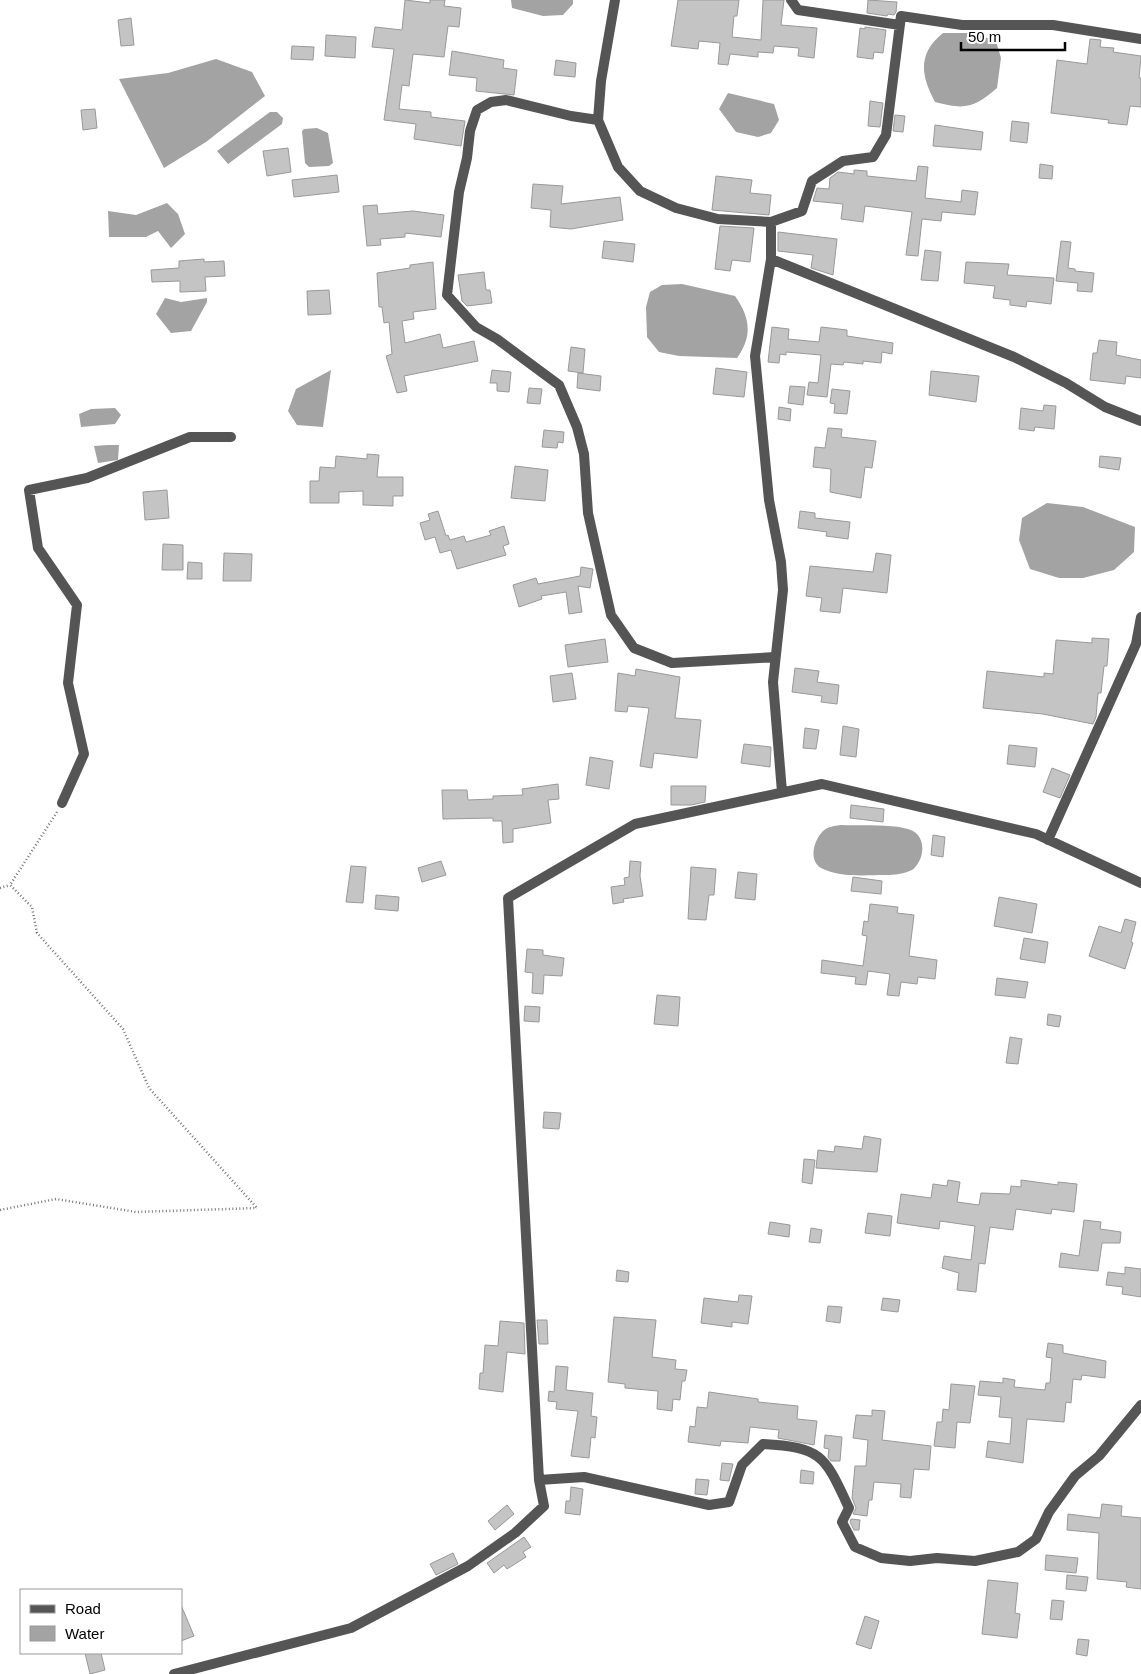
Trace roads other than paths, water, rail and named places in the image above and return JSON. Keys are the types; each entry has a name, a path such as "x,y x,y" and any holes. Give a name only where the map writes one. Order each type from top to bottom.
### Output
{"street":[{"path":"614,0 601,82 598,120 618,167 640,191 676,208 718,219 771,222 802,211 812,181 843,161 873,157 886,135 901,16 962,25 1053,25 1141,39"},
{"path":"791,0 798,10 900,25"},
{"path":"598,120 571,116 506,100 490,102 477,110 470,131 467,158 459,192 447,295 476,327 498,339 559,385 577,427 582,445 588,513 611,615 634,648 672,663 775,657"},
{"path":"771,222 771,259 755,356 770,500 779,542 782,571 783,590 773,682 782,792"},
{"path":"771,259 1014,357 1066,383 1104,407 1141,421"},
{"path":"62,803 84,754 68,683 77,605 38,548 29,490 87,478 190,437 231,437"},
{"path":"1048,840 1132,652 1141,617"},
{"path":"174,1674 351,1628 468,1566 515,1533 544,1506 538,1480 508,898 635,824 822,784 1036,834 1141,883"},
{"path":"538,1480 584,1477 709,1505 729,1502 742,1465 762,1444 784,1445 813,1452 831,1468 850,1508 842,1522 855,1547 881,1558 910,1561 937,1558 975,1561 1018,1552 1036,1539 1049,1512 1076,1476 1099,1456 1141,1405"}],"water":[{"path":"511,0 573,0 573,4 563,15 543,16 512,8"},
{"path":"943,33 973,33 996,41 1001,58 997,88 982,100 969,106 945,105 935,102 925,74 925,57 935,41"},
{"path":"216,59 252,72 265,96 206,142 164,168 119,79 168,73"},
{"path":"728,93 774,104 779,120 771,133 758,137 736,132 719,109"},
{"path":"270,112 277,112 283,118 282,124 228,164 217,151"},
{"path":"317,128 328,133 333,163 329,166 309,167 305,163 302,131 304,129"},
{"path":"167,203 178,214 185,234 171,248 158,231 146,237 109,237 108,211 136,215"},
{"path":"682,284 735,296 744,311 748,327 746,342 737,358 679,356 659,352 647,337 646,307 650,292 662,285"},
{"path":"165,298 181,302 207,298 207,302 191,331 171,333 156,314"},
{"path":"331,370 323,427 297,425 288,411 296,389"},
{"path":"115,408 121,415 115,424 81,427 79,414 91,409"},
{"path":"119,445 118,460 98,463 94,446"},
{"path":"1047,503 1083,507 1135,527 1134,552 1114,570 1083,578 1059,578 1030,569 1019,540 1022,518"},
{"path":"840,825 888,826 906,828 913,831 922,844 919,861 912,870 892,875 844,875 821,868 817,864 814,855 817,839 825,830"}]}
